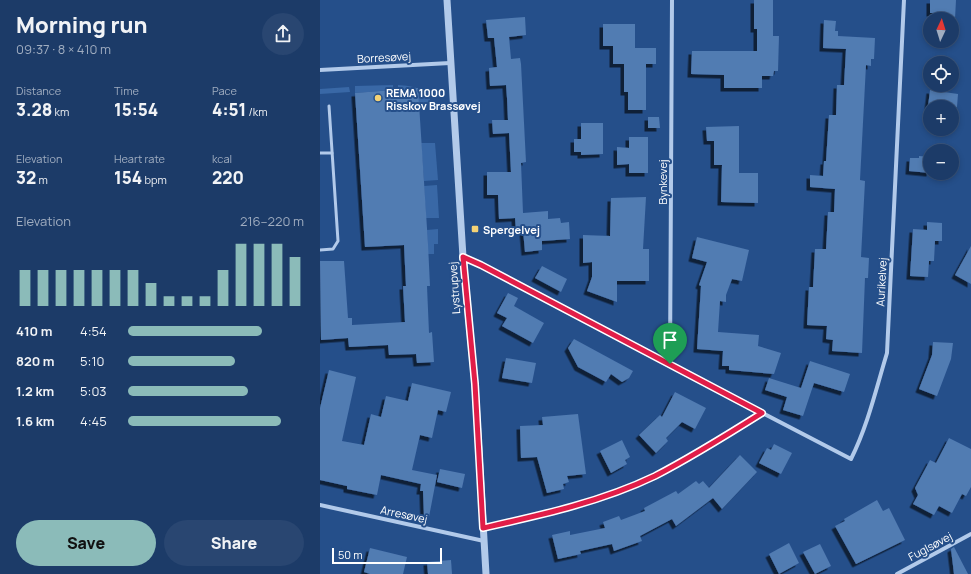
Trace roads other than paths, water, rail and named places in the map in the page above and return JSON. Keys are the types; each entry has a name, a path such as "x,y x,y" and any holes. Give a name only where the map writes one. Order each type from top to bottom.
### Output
{"street":[{"name":"Lystrupvej","path":"447,0 463,257 475,384 486,574"},
{"name":"Bynkevej","path":"670,364 672,0"},
{"name":"Aurikelvej","path":"762,413 851,459 863,436 887,353 904,0"},
{"name":"Borresøvej","path":"320,70 450,63"},
{"path":"463,257 762,413 708,447 653,476 595,500 483,528"},
{"name":"Arresøvej","path":"320,505 484,541"},
{"name":"Fuglsøvej","path":"897,574 971,534"}],"lane":[{"path":"320,250 333,248 338,242 329,106"},
{"path":"320,153 332,153"}],"place":[{"name":"REMA 1000 Risskov Brassøvej","path":"378,98"},
{"name":"Spergelvej","path":"475,229"}]}
